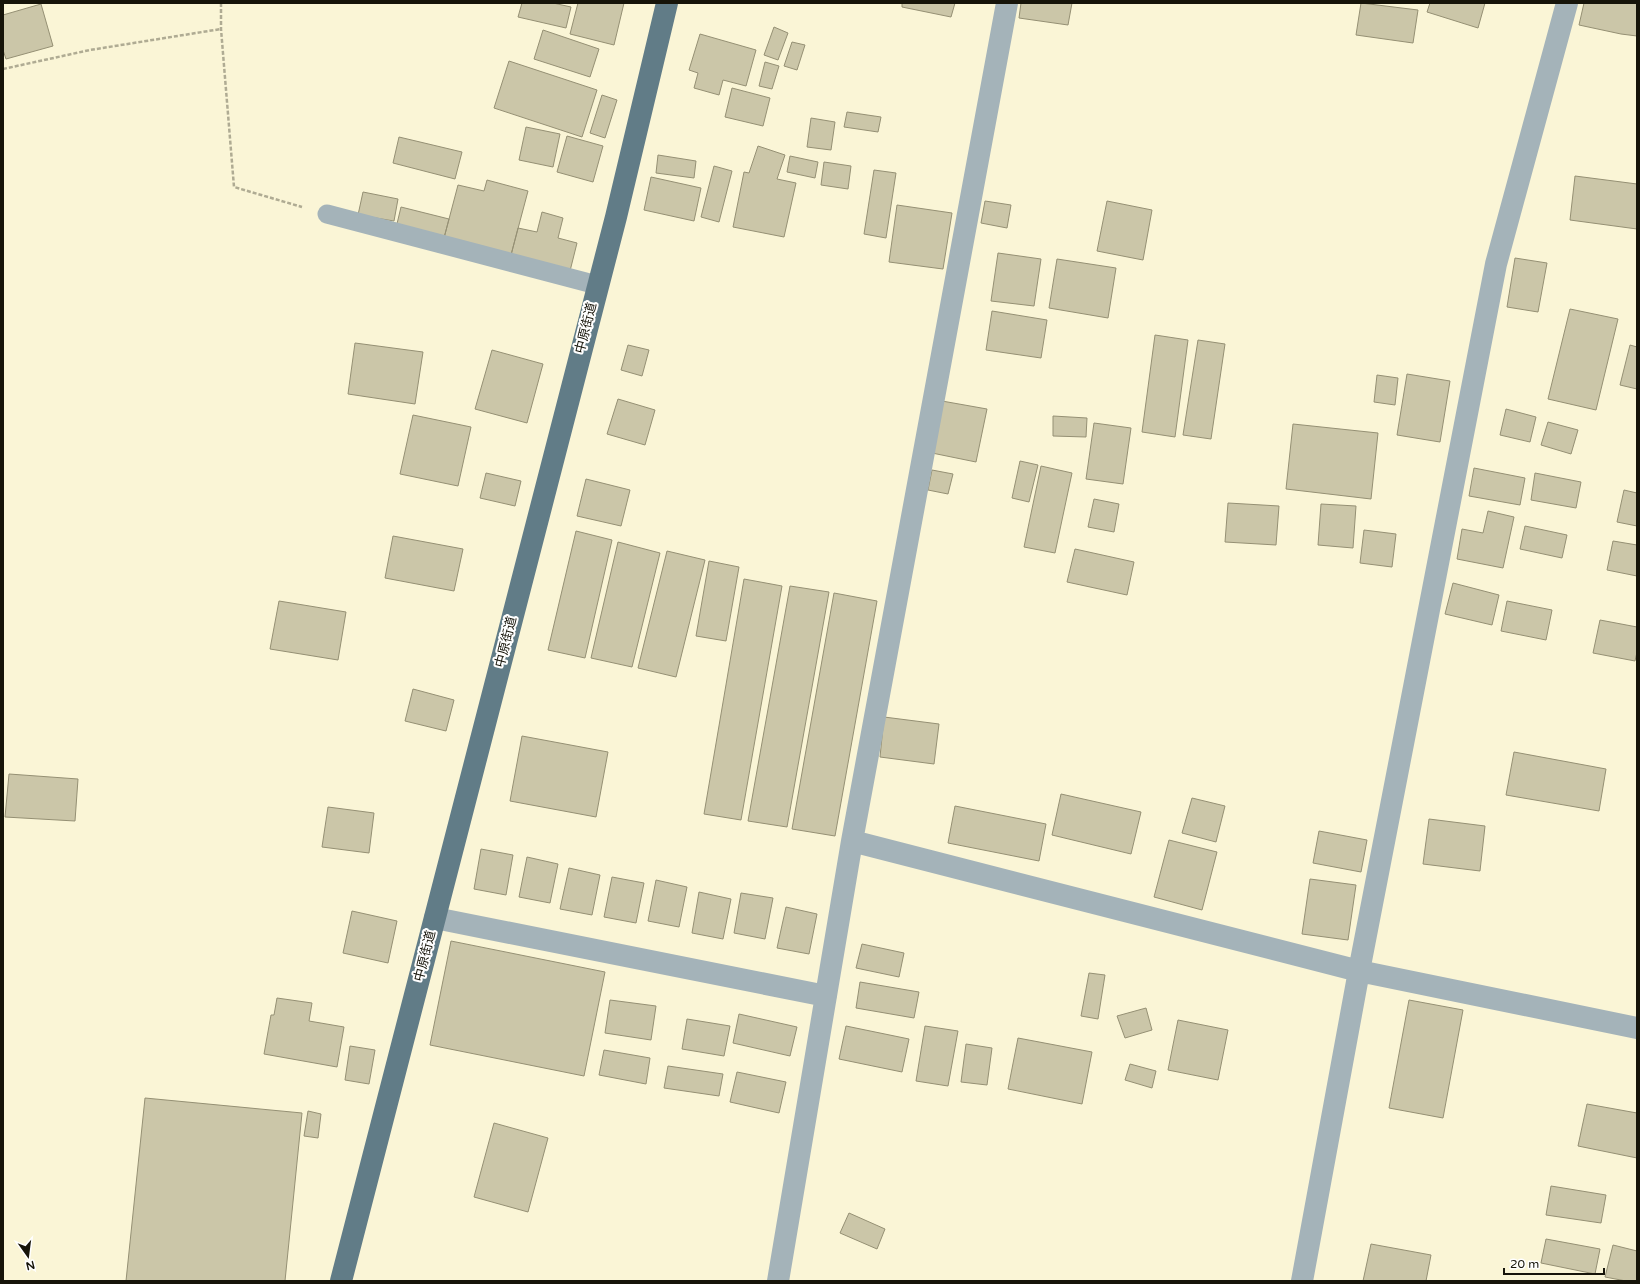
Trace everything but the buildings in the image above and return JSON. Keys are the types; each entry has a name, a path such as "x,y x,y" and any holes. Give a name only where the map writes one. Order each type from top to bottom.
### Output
{"main road":[{"name":"中原街道","path":"341,1281 597,285 616,217 667,3"}],"street":[{"path":"778,1281 852,841 1007,3"},
{"path":"1302,1281 1359,971 1496,264 1567,3"},
{"path":"852,841 1359,971 1637,1028"},
{"path":"435,918 826,996"}],"lane":[{"path":"327,214 597,285"}],"path":[{"path":"221,3 221,29 234,188 327,214"},
{"path":"3,69 90,50 221,29"}]}
